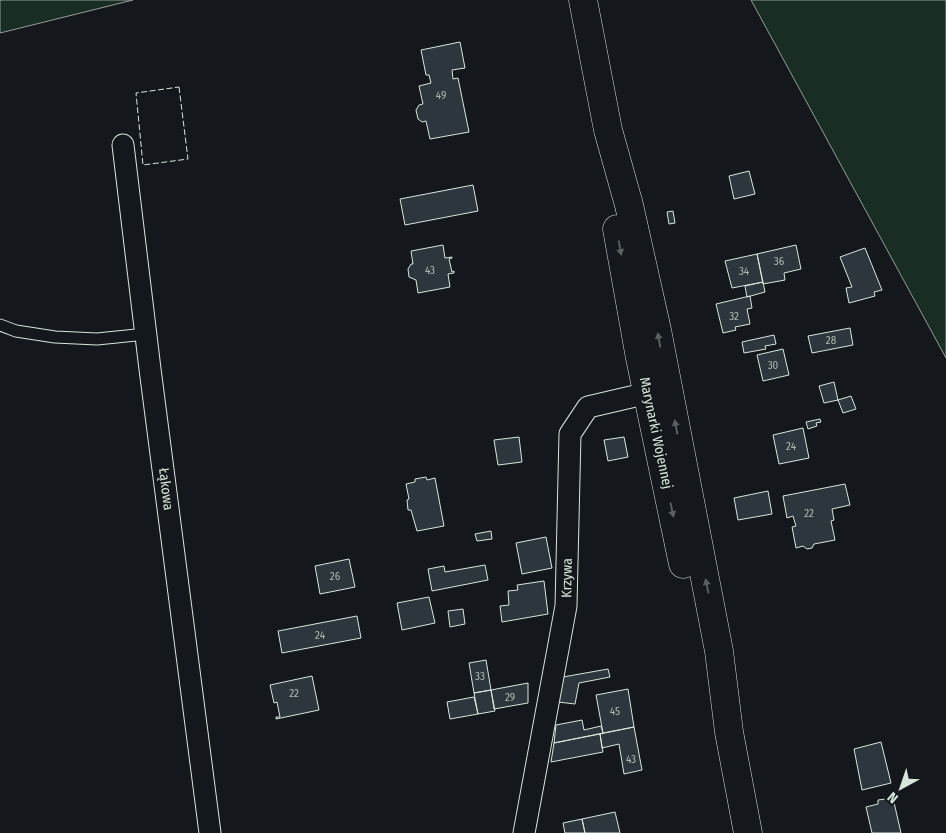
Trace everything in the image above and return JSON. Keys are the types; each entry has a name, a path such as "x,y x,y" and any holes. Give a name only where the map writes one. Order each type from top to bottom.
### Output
{"main road":[{"name":"Marynarki Wojennej","path":"583,0 608,130 629,205 657,330 658,391 702,653 729,732 748,833"}],"street":[{"name":"Łąkowa","path":"123,145 210,833"},
{"name":"Krzywa","path":"524,833 566,606 570,434 588,407 658,391"}],"lane":[{"path":"2,326 16,331 55,337 97,338 146,334"}],"green space":[{"path":"0,0 133,0 0,33"},
{"path":"751,0 946,0 946,358"}],"building":[{"path":"460,42 465,68 452,70 453,79 458,78 469,132 430,139 426,121 422,122 418,119 416,110 419,105 423,104 419,86 431,83 429,75 426,75 421,50"},
{"path":"749,171 755,194 734,199 729,176"},
{"path":"473,185 478,211 405,225 400,199"},
{"path":"673,211 675,223 669,224 667,212"},
{"path":"443,245 445,258 452,257 449,259 452,272 454,271 454,273 448,274 450,287 418,293 416,280 409,277 408,269 413,264 411,251"},
{"path":"796,245 801,269 784,273 785,280 763,284 757,254"},
{"path":"865,248 882,290 874,292 875,296 849,303 846,288 852,287 840,257"},
{"path":"757,254 763,282 732,288 725,261"},
{"path":"763,282 765,292 747,297 745,286"},
{"path":"750,296 752,308 747,309 750,324 735,327 736,330 723,333 716,304"},
{"path":"850,328 853,345 812,353 808,336"},
{"path":"774,335 776,344 765,346 766,349 744,353 742,342"},
{"path":"783,349 789,375 763,381 757,355"},
{"path":"834,382 838,400 824,403 819,386"},
{"path":"851,396 856,409 843,413 838,400"},
{"path":"820,419 821,422 816,423 817,426 808,429 806,422"},
{"path":"803,428 809,458 779,464 773,435"},
{"path":"519,437 522,462 498,465 494,440"},
{"path":"624,437 628,457 608,461 604,440"},
{"path":"426,477 427,480 435,478 444,526 417,531 411,510 408,510 407,500 409,499 406,484 415,482 415,479"},
{"path":"845,484 850,505 832,509 834,520 831,521 835,540 814,544 812,548 807,549 803,546 796,548 792,527 796,526 793,516 787,518 783,496"},
{"path":"768,491 772,514 738,520 734,498"},
{"path":"491,531 492,539 477,541 475,534"},
{"path":"546,537 552,568 522,574 516,543"},
{"path":"349,559 355,587 320,594 315,566"},
{"path":"485,565 488,580 432,591 428,569 444,566 445,572"},
{"path":"544,581 548,614 502,622 500,606 509,605 508,591 518,590 517,585"},
{"path":"429,597 435,623 402,630 397,603"},
{"path":"463,609 465,624 450,627 448,611"},
{"path":"357,616 361,638 282,653 278,631"},
{"path":"486,660 491,690 474,693 469,663"},
{"path":"608,669 610,677 579,683 575,704 558,702 563,677"},
{"path":"312,676 319,710 276,719 276,717 280,717 277,702 274,703 270,685"},
{"path":"528,683 528,703 494,709 491,690"},
{"path":"628,689 634,727 603,733 596,695"},
{"path":"491,690 495,711 478,714 474,693"},
{"path":"474,697 478,714 450,719 447,702"},
{"path":"582,720 584,730 601,726 603,733 554,743 556,725"},
{"path":"634,727 642,770 624,774 619,744 602,748 600,734"},
{"path":"600,734 603,752 551,762 554,743"},
{"path":"881,742 891,783 862,790 854,749"},
{"path":"893,798 901,833 872,833 866,807 878,804 878,800"},
{"path":"615,812 620,833 585,833 582,819"},
{"path":"582,819 585,833 565,833 563,823"}],"fence":[{"path":"179,87 188,159 143,165 136,93 179,87"}]}
